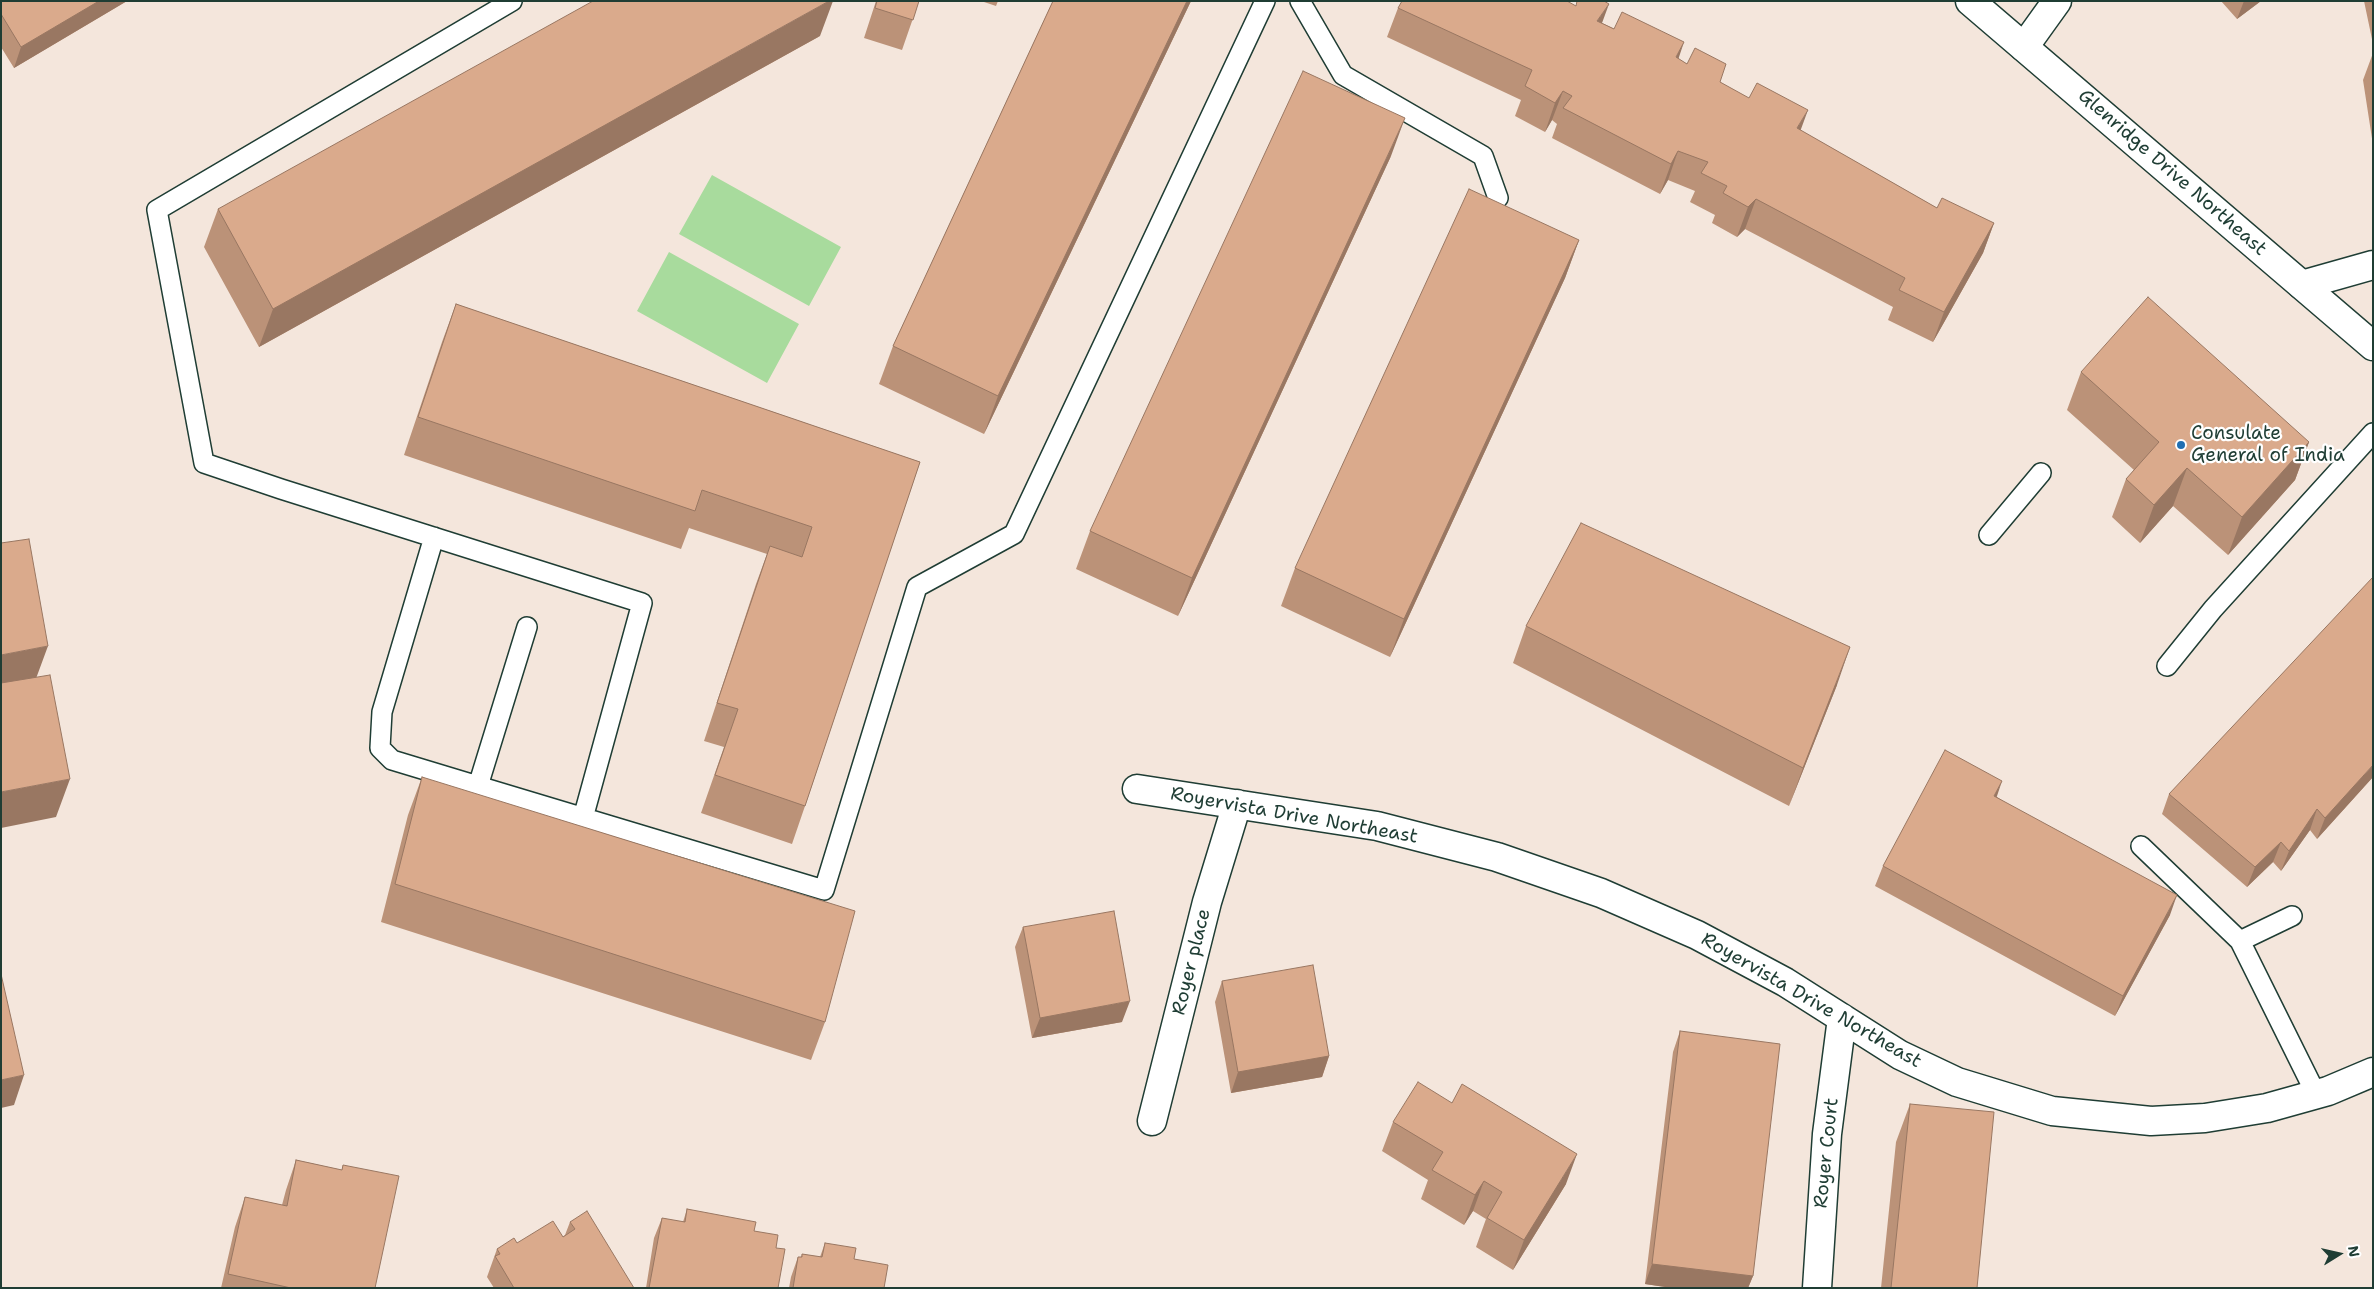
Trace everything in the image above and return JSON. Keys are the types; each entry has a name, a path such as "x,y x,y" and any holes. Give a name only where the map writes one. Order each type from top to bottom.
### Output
{"street":[{"name":"Glenridge Drive Northeast","path":"1970,1 2373,346"},
{"path":"2024,47 2057,1"},
{"path":"2302,285 2373,265"},
{"name":"Royervista Drive Northeast","path":"1137,789 1377,826 1497,857 1601,893 1697,935 1785,982 1900,1055 1958,1082 2052,1111 2151,1121 2205,1118 2267,1108 2316,1094 2373,1072"},
{"name":"Royer place","path":"1152,1121 1208,902 1237,804"},
{"name":"Royer Court","path":"1817,1288 1827,1134 1842,1018"}],"lane":[{"path":"512,1 157,210 204,463 642,603 583,818"},
{"path":"434,538 382,712 380,748 392,760 824,890 917,587 1014,534 1265,1"},
{"path":"1300,1 1343,75 1484,156 1498,198"},
{"path":"2167,666 2213,609 2373,434"},
{"path":"1989,535 2041,473"},
{"path":"478,786 528,627"},
{"path":"2141,846 2240,941 2316,1094"},
{"path":"2240,941 2292,916"}],"green space":[{"path":"712,175 841,247 809,306 679,234"},
{"path":"669,252 799,324 767,383 637,311"}],"building":[{"path":"1,1 99,1 21,47 1,14"},
{"path":"593,1 829,1 273,309 218,209"},
{"path":"877,1 919,1 913,20 875,8"},
{"path":"1053,1 1187,1 998,396 893,346"},
{"path":"1402,1 1567,1 1576,6 1577,1 1604,1 1609,4 1597,21 1614,29 1622,12 1684,42 1676,57 1687,64 1695,48 1726,64 1720,82 1749,98 1757,83 1808,110 1797,128 1937,208 1942,198 1994,223 1944,312 1899,290 1905,278 1756,199 1748,207 1723,193 1727,186 1701,173 1708,162 1678,151 1671,164 1563,108 1572,96 1563,91 1555,103 1525,86 1532,70 1398,8"},
{"path":"1303,71 1405,118 1192,578 1090,531"},
{"path":"1469,189 1579,240 1404,619 1295,568"},
{"name":"Consulate General of India","path":"2148,297 2309,442 2242,517 2187,468 2154,505 2126,479 2159,442 2081,372"},
{"path":"456,304 920,462 805,806 715,775 738,709 717,703 770,546 802,557 812,527 702,490 695,511 418,417"},
{"path":"1581,523 1850,647 1803,768 1526,626"},
{"path":"29,539 48,646 1,655 1,543"},
{"path":"2373,577 2373,765 2325,818 2317,809 2289,851 2281,842 2255,867 2169,794"},
{"path":"50,675 70,779 1,792 1,683"},
{"path":"1945,750 2002,781 1994,796 2177,895 2123,996 1883,866"},
{"path":"422,777 855,911 825,1022 395,884"},
{"path":"1114,911 1130,1001 1040,1018 1023,927"},
{"path":"1313,965 1329,1056 1238,1072 1222,981"},
{"path":"1,974 24,1075 1,1080"},
{"path":"1680,1031 1780,1044 1753,1276 1652,1264"},
{"path":"1418,1082 1452,1103 1462,1084 1577,1154 1524,1240 1487,1218 1502,1192 1484,1181 1475,1195 1432,1170 1443,1152 1393,1122"},
{"path":"1910,1104 1994,1112 1977,1288 1891,1288"},
{"path":"296,1160 342,1170 343,1165 399,1176 375,1288 291,1288 228,1274 245,1197 287,1206"},
{"path":"687,1209 756,1222 754,1231 778,1235 776,1248 785,1249 778,1288 649,1288 662,1218 685,1222"},
{"path":"587,1211 634,1288 514,1288 495,1256 500,1254 497,1249 514,1238 517,1243 553,1221 563,1237 575,1229 570,1222"},
{"path":"825,1243 856,1248 854,1259 888,1265 884,1288 793,1288 798,1257 802,1257 802,1254 822,1257"}],"place":[{"name":"Consulate General of India","path":"2181,445"}]}
